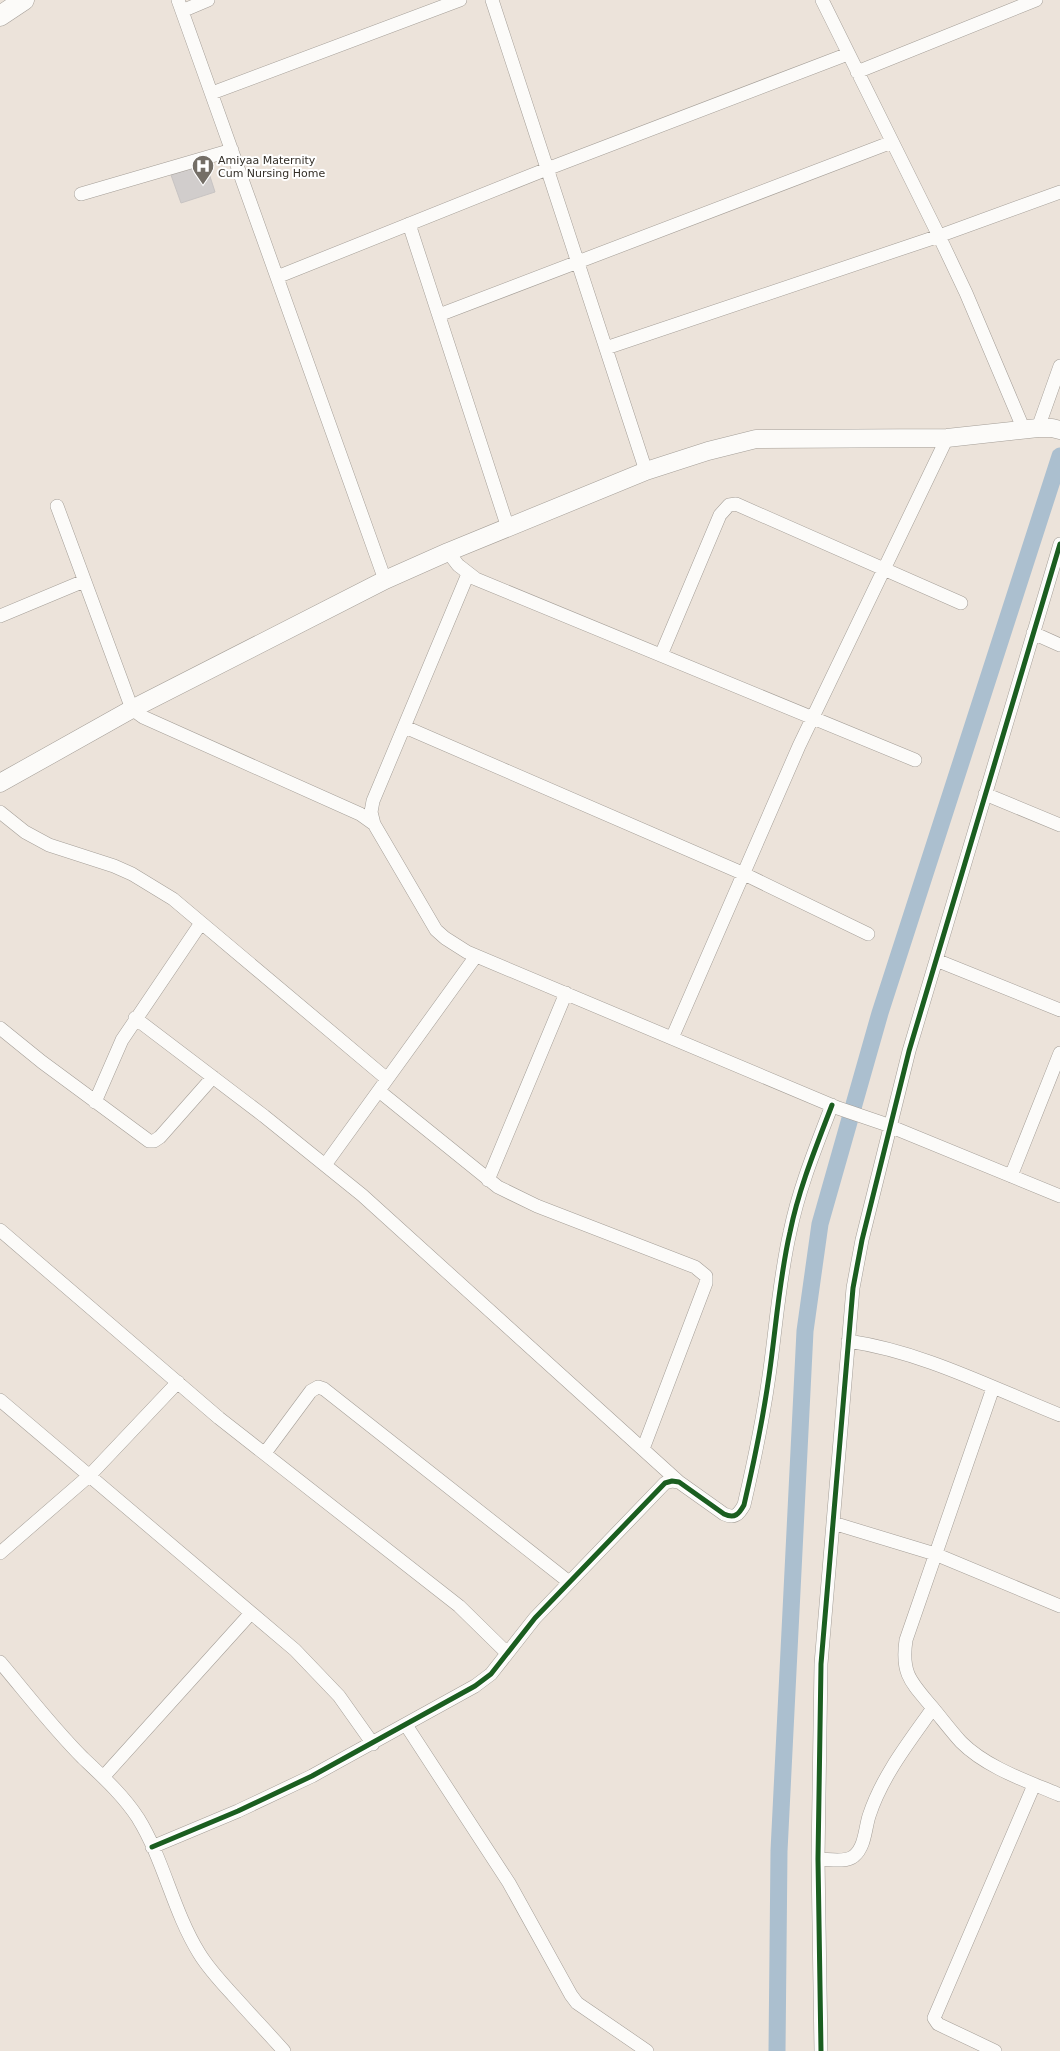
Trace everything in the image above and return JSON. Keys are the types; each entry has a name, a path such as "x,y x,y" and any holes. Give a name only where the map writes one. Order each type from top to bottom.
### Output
{"main road":[{"path":"0,16 24,0"}],"street":[{"path":"208,0 180,5 385,580"},
{"path":"212,93 460,0"},
{"path":"492,0 646,471"},
{"path":"822,0 966,293 1044,429"},
{"path":"857,72 1036,0"},
{"path":"277,277 547,169 848,54"},
{"path":"439,315 892,142"},
{"path":"81,194 232,150"},
{"path":"606,348 939,236 1060,192"},
{"path":"409,224 508,528"},
{"path":"1044,429 1060,366"},
{"path":"0,783 132,709 385,580 448,552 646,471 708,451 756,439 947,438 1044,429"},
{"path":"672,1038 742,873 812,718 947,438"},
{"path":"661,655 720,515 729,505 736,504 961,603"},
{"path":"57,506 132,709 143,717 360,814 374,824"},
{"path":"821,2051 818,1858 821,1664 853,1288 886,1125 1060,544"},
{"path":"448,552 468,574 915,760"},
{"path":"468,574 373,801 370,812 374,824 436,930 454,945 476,956 835,1106 886,1125 1060,1196"},
{"path":"0,616 84,582"},
{"path":"1033,633 1060,645"},
{"path":"405,727 742,873 868,934"},
{"path":"985,794 1060,825"},
{"path":"0,812 25,832 49,844 94,858 132,874 173,899 387,1079"},
{"path":"95,1102 122,1040 135,1018 201,923"},
{"path":"325,1165 476,956"},
{"path":"936,960 1060,1010"},
{"path":"488,1180 566,993"},
{"path":"135,1018 325,1165 404,1231 679,1482 730,1517 736,1516 744,1504 767,1386 781,1274 800,1190 835,1106"},
{"path":"0,1028 42,1062 143,1138 154,1141 160,1137 213,1077"},
{"path":"1011,1176 1060,1053"},
{"path":"378,1091 498,1187 537,1206 695,1268 706,1276 706,1283 643,1449"},
{"path":"0,1230 178,1382 265,1453 459,1606 507,1653"},
{"path":"848,1341 881,1346 928,1360 1060,1415"},
{"path":"0,1552 90,1475 178,1382"},
{"path":"265,1453 311,1391 318,1387 324,1389 569,1582"},
{"path":"993,1388 906,1640 903,1657 906,1672 962,1743 998,1767 1034,1785 1060,1795"},
{"path":"0,1400 295,1650 340,1696 373,1744"},
{"path":"152,1847 238,1811 312,1776 373,1744 475,1686 491,1674 524,1630 660,1486 669,1481 679,1482"},
{"path":"833,1523 935,1554 1060,1606"},
{"path":"104,1776 251,1613"},
{"path":"2,1667 83,1758 104,1776 138,1818 152,1847 186,1928 199,1954 217,1977 284,2051"},
{"path":"818,1858 846,1860 852,1858 857,1853 861,1847 869,1816 879,1789 894,1764 933,1708"},
{"path":"406,1725 509,1883 570,1995 577,2003 647,2051"},
{"path":"995,2051 938,2024 934,2018 1034,1785"}],"building":[{"path":"206,164 215,192 181,203 171,175"}],"waterway":[{"path":"777,2051 779,1851 805,1331 820,1224 880,1013 1060,456"}],"cycle path":[{"path":"821,2051 818,1859 821,1664 853,1288 862,1240 909,1051 1060,544"},
{"path":"152,1847 238,1811 312,1776 475,1686 491,1674 535,1618 665,1483 672,1481 679,1482 724,1514 734,1516 740,1511 744,1505 761,1424 786,1250 798,1200 808,1168 832,1105"}],"place":[{"name":"Amiyaa Maternity Cum Nursing Home","path":"203,186"}]}
